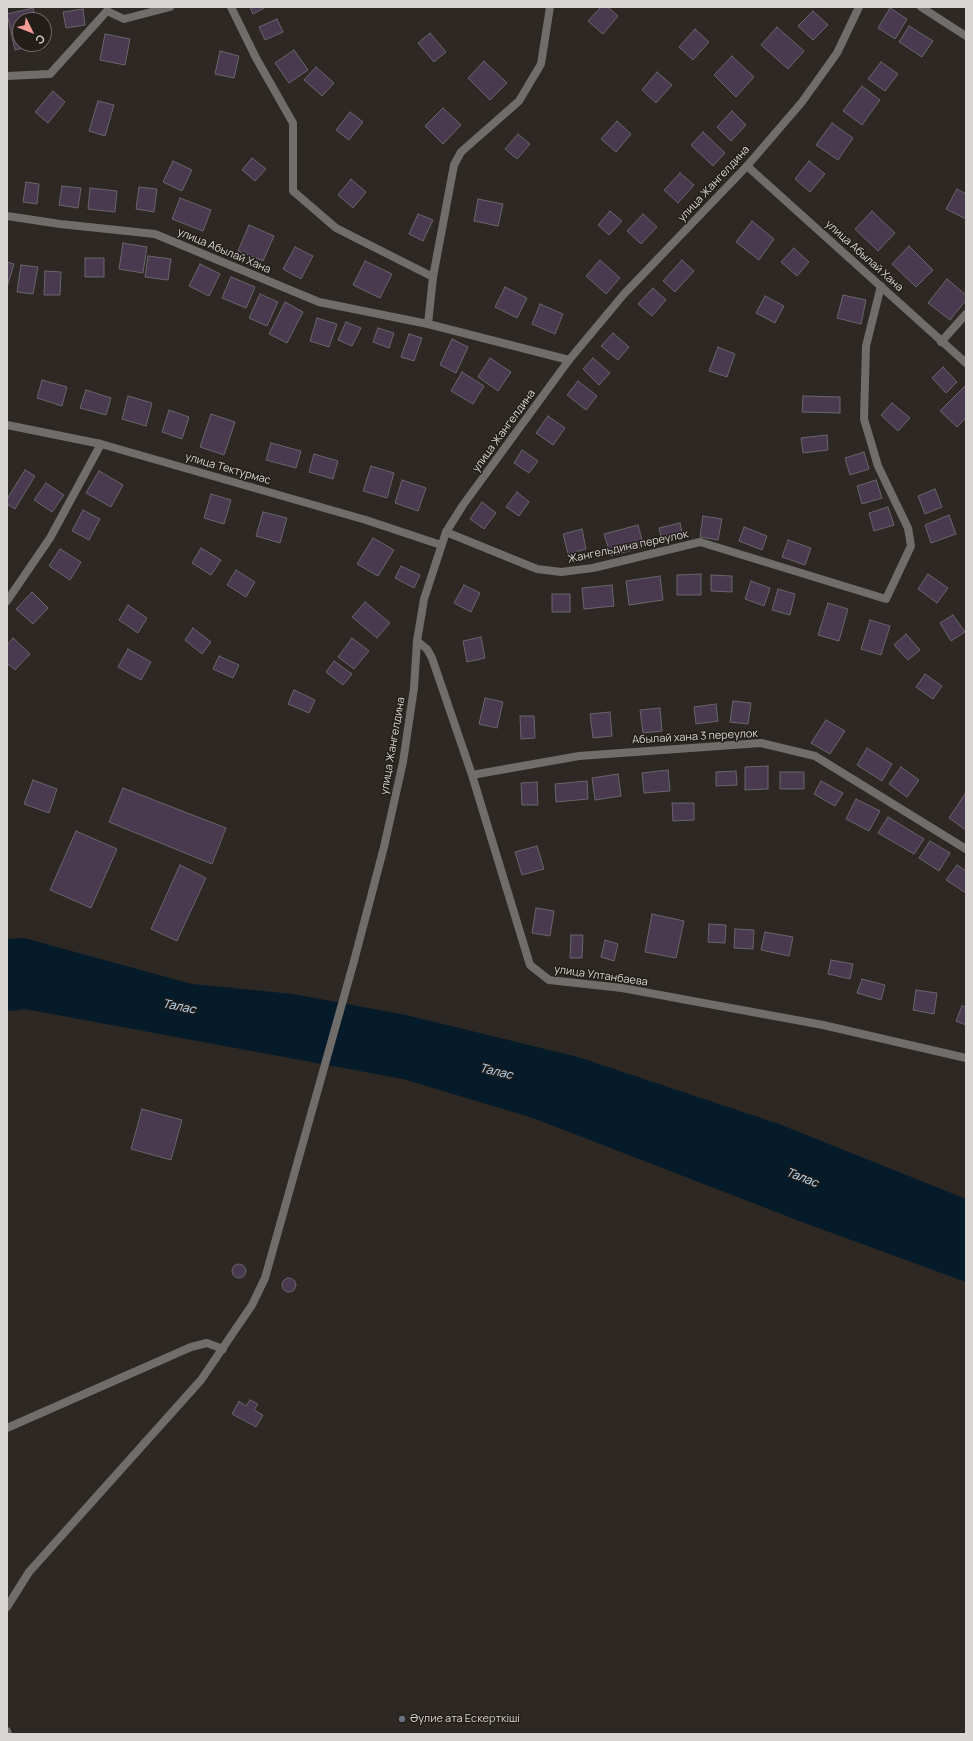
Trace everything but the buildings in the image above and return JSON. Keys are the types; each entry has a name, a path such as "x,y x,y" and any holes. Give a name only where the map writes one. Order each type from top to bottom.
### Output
{"street":[{"path":"7,76 50,74 107,11 124,20 170,7"},
{"path":"231,7 256,58 293,122 293,191 336,228 433,277"},
{"path":"428,324 433,277 454,165 461,152 519,101 541,64 550,7"},
{"name":"улица Жангелдина","path":"7,1607 29,1572 166,1421 201,1380 224,1349 252,1305 265,1278 354,961 384,846 403,762 414,688 417,640 424,599 446,532 463,505 569,360 624,294 747,166 802,102 837,53 859,7"},
{"path":"921,7 966,36"},
{"name":"улица Абылай Хана","path":"747,166 966,363"},
{"name":"улица Абылай Хана","path":"7,216 60,224 155,234 319,302 428,324 569,360"},
{"name":"Жангельдина переулок","path":"446,532 538,569 561,572 593,568 700,542 886,599 912,546 908,528 878,466 864,419 866,346 881,286"},
{"path":"941,342 966,314"},
{"name":"улица Тектурмас","path":"7,425 101,444 366,520 441,545"},
{"path":"8,599 50,538 101,444"},
{"name":"улица Ултанбаева","path":"417,640 427,649 432,658 472,775 530,964 549,980 622,988 807,1022 966,1058"},
{"name":"Абылай хана 3 переулок","path":"472,775 579,756 760,743 815,756 966,849"},
{"path":"7,1428 191,1347 207,1343 224,1349"}],"water":[{"name":"Талас","path":"24,938 192,984 293,994 406,1015 578,1057 779,1124 966,1199 966,1282 802,1222 533,1118 403,1079 25,1009 7,1011 7,939"}],"place":[{"name":"Әулие ата Ескерткіші","path":"402,1719"}]}
